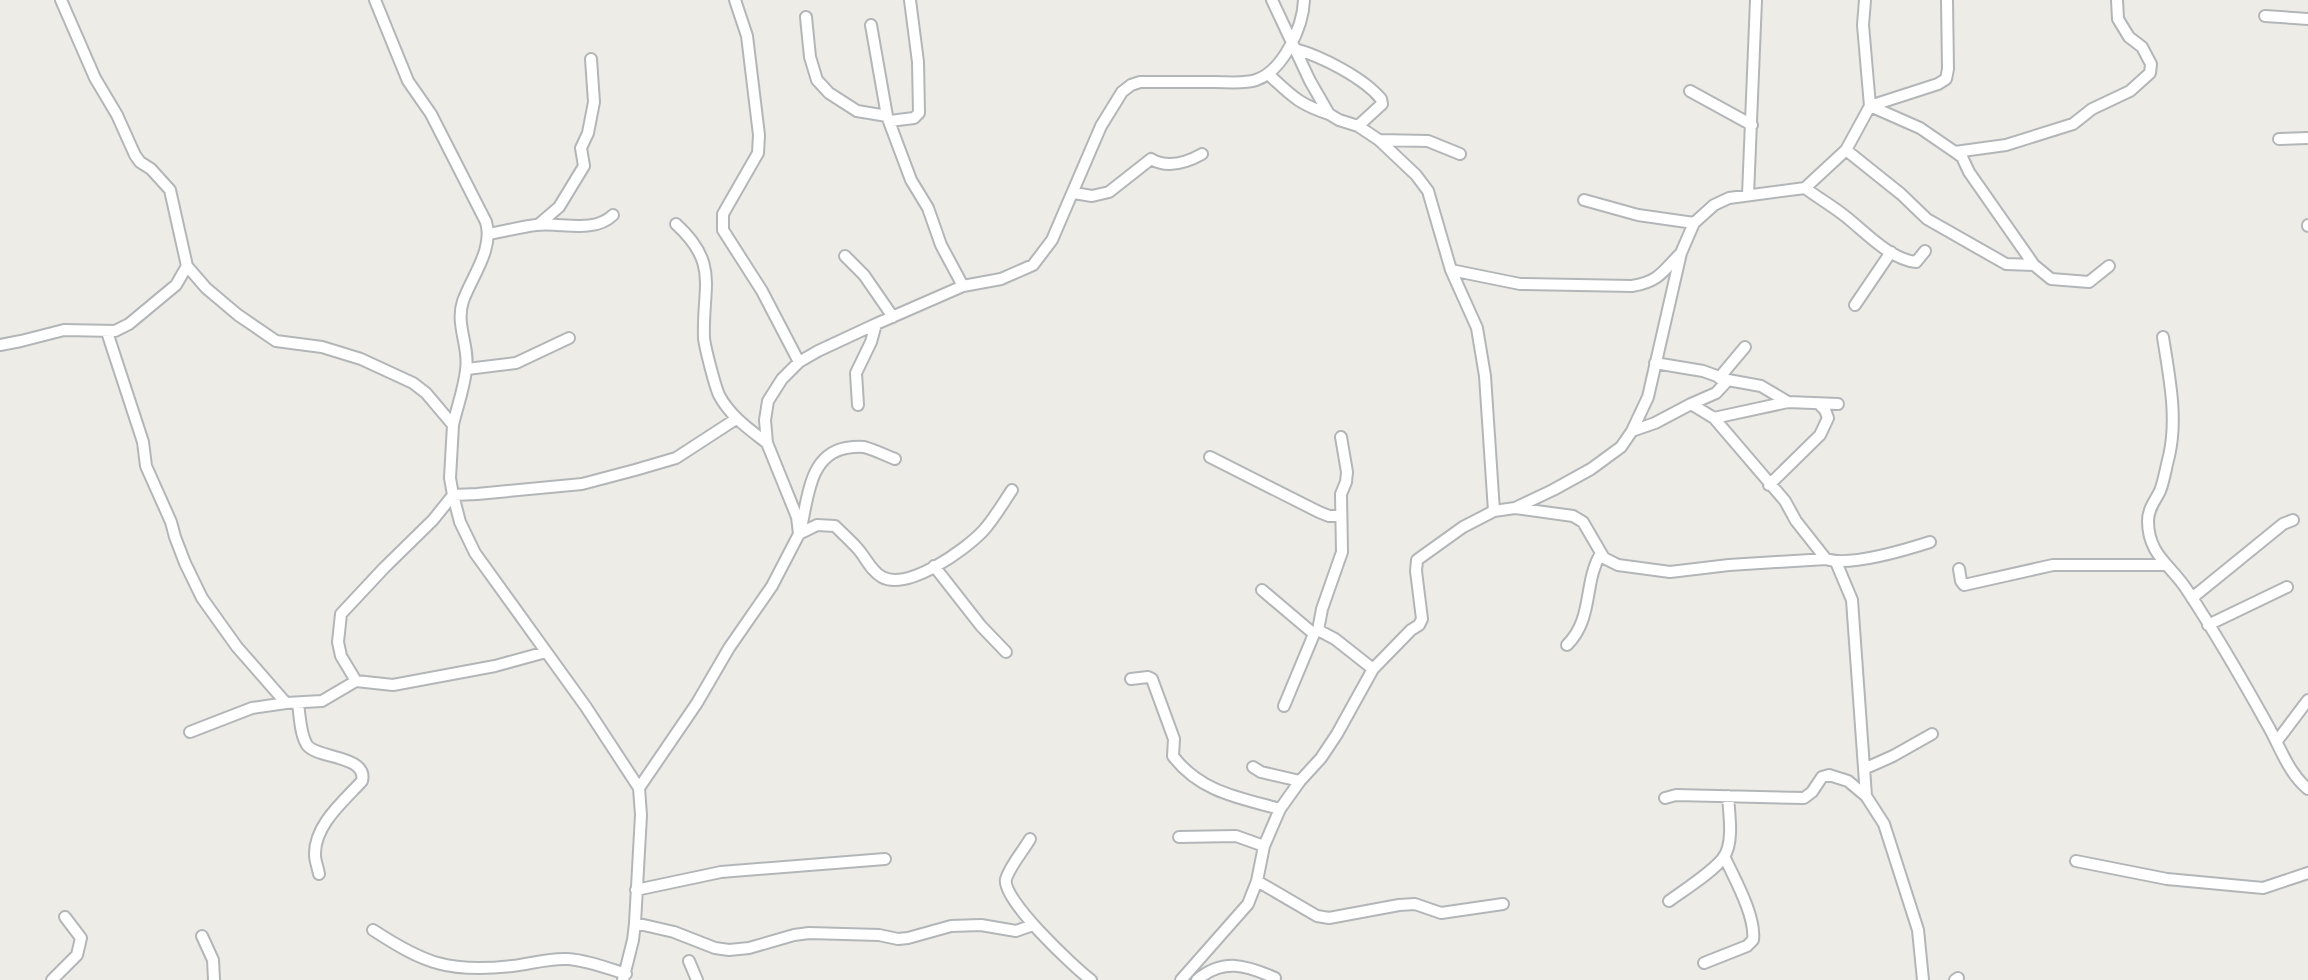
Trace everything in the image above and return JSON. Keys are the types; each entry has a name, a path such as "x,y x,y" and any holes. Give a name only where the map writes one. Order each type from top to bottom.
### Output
{"street":[{"path":"61,0 95,78 117,115 135,155 170,190 187,266 214,295 276,341 322,346 361,359 393,374 426,393 453,425"},
{"path":"373,930 407,952 433,963 456,968 510,967 567,959 624,977 635,923 641,815 639,788 475,553 460,522 450,478 453,425 467,369 460,325 463,301 478,269 489,234 486,222 431,114 408,81 375,0"},
{"path":"735,0 747,36 759,135 758,153 723,214 723,230 762,291 799,362"},
{"path":"806,17 810,57 817,80 830,93 857,111 889,119 914,118 919,113 918,62 910,0"},
{"path":"1272,0 1310,81 1329,114"},
{"path":"800,534 796,517 767,443 765,420 768,401 782,379 799,362 876,324 963,286 1001,279 1034,265 1052,240 1101,126 1122,92 1140,82 1239,82 1255,80 1268,74 1294,47 1304,0"},
{"path":"1748,195 1756,0"},
{"path":"1515,508 1591,469 1621,447 1632,431 1648,397 1681,253 1694,224 1713,205 1729,198 1805,189 1846,150 1870,106 1863,25 1865,0"},
{"path":"1870,106 1938,84 1946,79 1948,69 1947,0"},
{"path":"1955,152 2006,145 2073,124 2092,109 2130,91 2150,73 2151,64 2142,47 2121,28 2117,0"},
{"path":"2265,16 2308,19"},
{"path":"871,25 889,119 911,180 928,207 941,245 963,286"},
{"path":"1294,47 1348,73 1382,99 1382,104 1358,126"},
{"path":"538,225 559,207 584,166 580,148 588,133 594,102 591,59"},
{"path":"1268,74 1294,99 1339,120 1358,126 1379,140 1416,175 1428,191 1451,270 1477,328 1485,376 1494,511"},
{"path":"1690,91 1752,125"},
{"path":"1870,106 1920,128 1962,157 1969,172 2034,265 2051,279 2089,282 2109,266"},
{"path":"2279,139 2308,138"},
{"path":"1379,140 1428,141 1460,153"},
{"path":"1846,150 1901,194 1927,219 2006,264 2034,265"},
{"path":"1074,193 1092,196 1109,192 1151,159 1162,165 1176,164 1203,153"},
{"path":"1805,189 1841,213 1891,252 1910,261 1916,261 1926,251"},
{"path":"1584,200 1638,215 1694,224"},
{"path":"489,234 538,225 590,226 606,222 613,215"},
{"path":"676,224 699,249 704,265 707,278 704,340 719,394 736,419 767,443"},
{"path":"1855,305 1891,252"},
{"path":"1451,270 1520,284 1632,286 1647,284 1658,279 1681,253"},
{"path":"844,256 864,275 893,317"},
{"path":"0,345 64,330 115,331 129,324 176,285 187,266"},
{"path":"858,405 856,373 871,342 876,324"},
{"path":"106,332 143,442 146,466 171,522 189,572 202,598 237,647 286,703"},
{"path":"467,369 516,363 569,338"},
{"path":"2163,338 2170,386 2172,430 2170,453 2160,490 2151,506 2148,520 2151,543 2157,555 2192,598 2277,741 2296,779 2308,789"},
{"path":"1632,431 1716,393 1744,347"},
{"path":"1655,363 1703,371 1724,379 1761,386 1788,402"},
{"path":"1714,418 1788,402 1838,404"},
{"path":"1691,404 1714,418 1785,501 1796,521 1831,561 1852,600 1866,768 1866,796"},
{"path":"1769,485 1820,435 1828,418 1825,410 1819,404"},
{"path":"356,681 341,656 338,642 341,614 433,520 453,495 582,484 635,470 676,458 736,419"},
{"path":"1284,706 1316,632 1342,552 1341,494 1347,472 1341,437"},
{"path":"639,788 697,703 729,648 771,586 800,534 813,473 819,463 839,449 862,447 895,459"},
{"path":"1210,457 1319,512 1329,516 1340,516"},
{"path":"800,534 817,525 835,526 858,549 874,571 891,580 911,578 951,557 982,532 1012,489"},
{"path":"1275,978 1253,969 1235,966 1219,966 1207,971 1197,980 1184,976 1248,904 1257,881 1264,846 1280,809 1300,781 1321,759 1374,669 1411,630 1419,625 1422,619 1416,571 1417,560 1463,527 1494,511 1515,508 1573,516 1583,522 1604,558 1618,566 1670,572 1729,566 1831,561 1899,552 1930,542"},
{"path":"2192,598 2283,524 2293,520"},
{"path":"1567,645 1576,636 1584,621 1595,563 1601,553"},
{"path":"1959,569 1964,585 2053,565 2166,566"},
{"path":"934,566 981,626 1006,652"},
{"path":"2208,625 2287,587"},
{"path":"1262,590 1316,632 1335,639 1374,669"},
{"path":"190,732 252,708 322,701 356,681 393,685 495,666 546,652"},
{"path":"1131,679 1148,677 1152,679 1174,739 1173,756 1181,767 1215,791 1280,809"},
{"path":"2277,741 2308,700"},
{"path":"298,704 306,744 312,750 346,760 361,770 363,776 362,781 326,823 319,835 315,855 319,874"},
{"path":"1866,768 1932,734"},
{"path":"1253,767 1261,772 1300,781"},
{"path":"1665,798 1676,795 1804,798 1812,792 1822,777 1829,775 1848,781 1866,796 1884,824 1918,930 1923,980"},
{"path":"1669,901 1691,886 1724,856 1729,841 1728,796"},
{"path":"1179,837 1236,836 1264,846"},
{"path":"1030,839 1006,878 1008,893 1033,925 1091,980"},
{"path":"1704,963 1747,946 1753,940 1754,933 1750,918 1724,856"},
{"path":"636,890 721,872 885,859"},
{"path":"2076,861 2168,879 2263,888 2308,873"},
{"path":"1257,881 1317,916 1329,918 1399,905 1415,904 1441,913 1503,904"},
{"path":"51,980 77,955 81,938 65,917"},
{"path":"635,923 674,932 715,948 729,950 749,948 809,933 879,935 898,939 951,926 981,925 1016,931 1033,925"},
{"path":"202,936 213,960 214,980"},
{"path":"689,962 697,980"}]}
